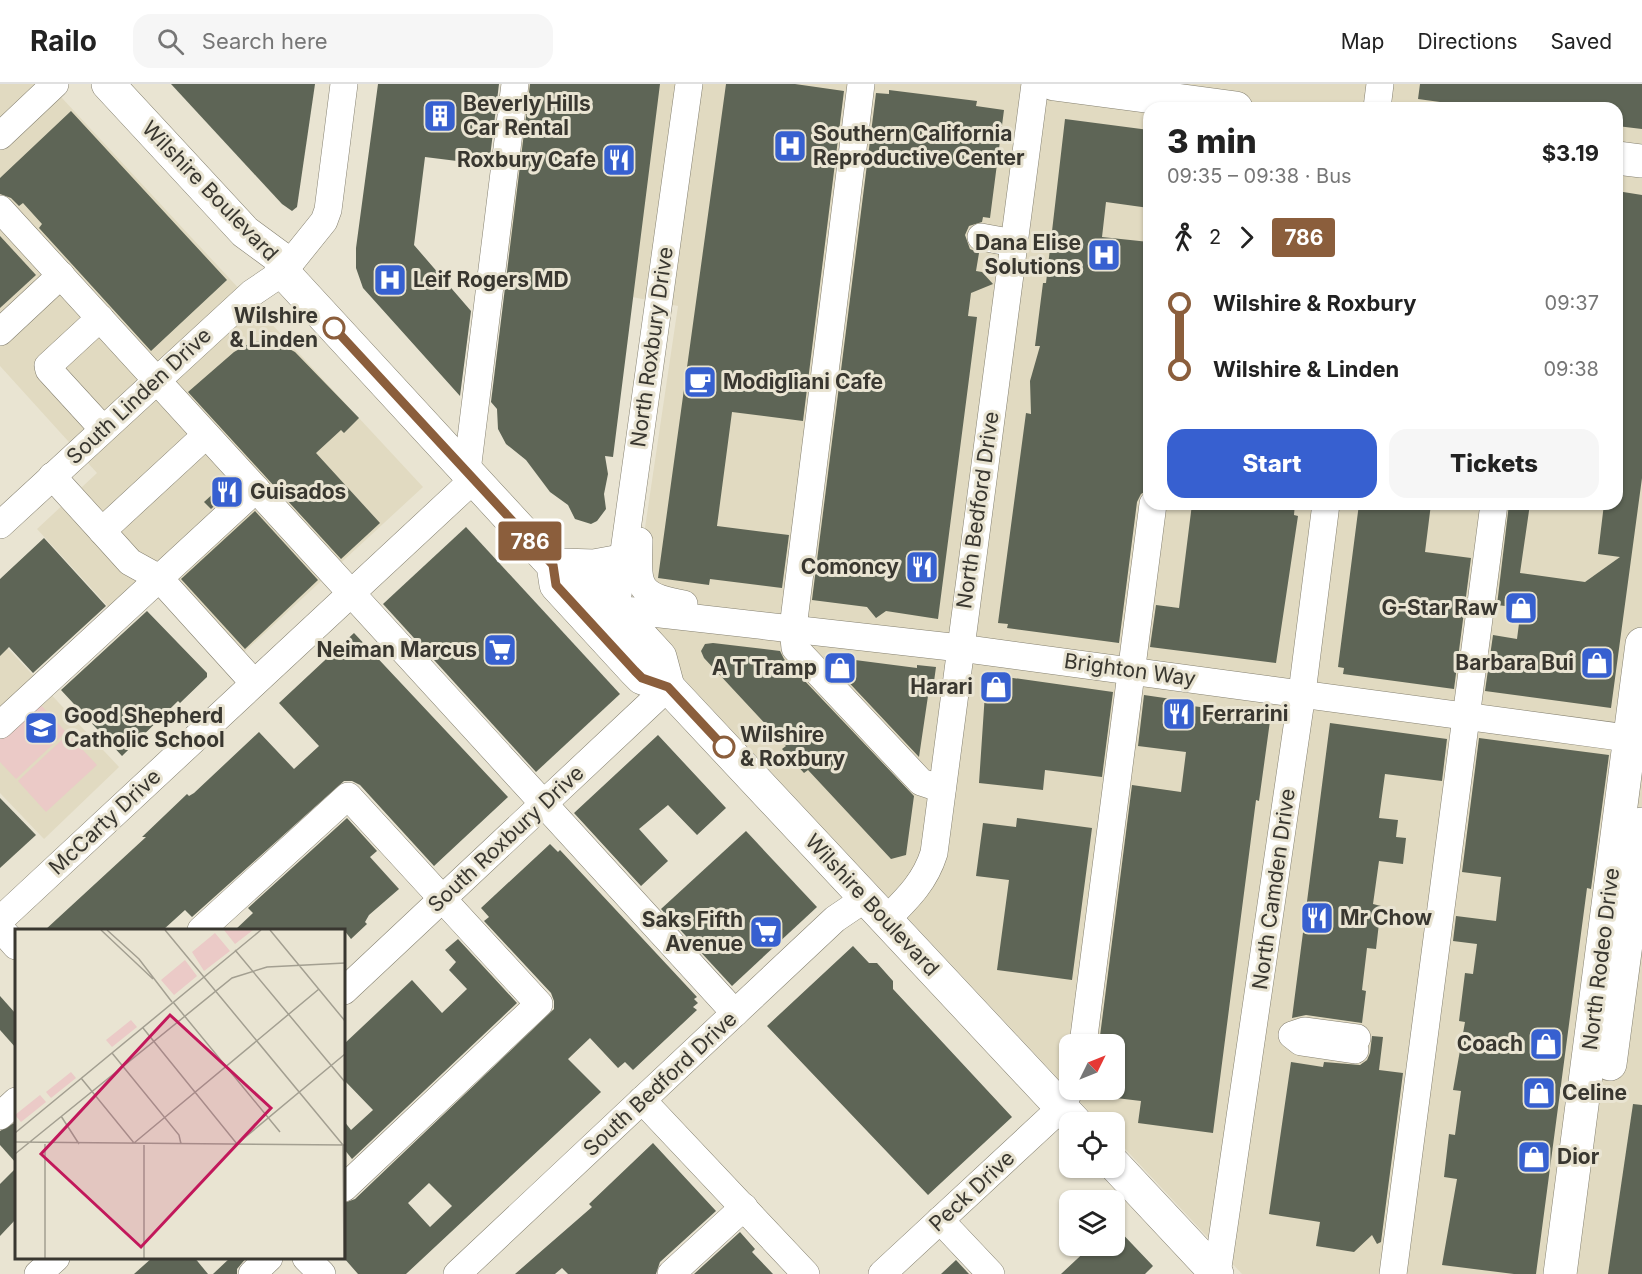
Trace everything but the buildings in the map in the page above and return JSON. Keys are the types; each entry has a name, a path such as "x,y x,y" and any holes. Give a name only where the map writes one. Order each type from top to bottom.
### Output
{"main road":[{"name":"Wilshire Boulevard","path":"108,84 245,232 279,256 283,272 553,565 556,585 635,671 642,678 668,687 876,909 1069,1106"},
{"path":"1054,84 1177,102"},
{"path":"1623,159 1642,161"},
{"path":"553,565 594,566 621,561"},
{"name":"Wilshire Boulevard","path":"553,565 580,571 616,609 660,657 668,687"},
{"name":"North Rodeo Drive","path":"1560,1274 1636,740 1642,644"},
{"name":"North Rodeo Drive","path":"1583,1274 1642,824"},
{"path":"1125,1176 1217,1274"}],"street":[{"path":"0,136 55,84"},
{"name":"South Linden Drive","path":"0,525 252,292 283,272 318,231 328,210 344,84"},
{"path":"470,475 515,84"},
{"name":"North Roxbury Drive","path":"616,609 688,84"},
{"path":"861,84 791,628 795,648 921,782 942,789"},
{"name":"North Bedford Drive","path":"876,909 915,891 928,873 934,854 1035,84"},
{"path":"1378,102 1380,84"},
{"path":"0,209 735,1013"},
{"path":"981,237 1014,243"},
{"path":"0,332 61,275"},
{"path":"100,318 48,366 49,370 104,429"},
{"path":"102,531 207,435"},
{"name":"McCarty Drive","path":"0,920 351,594 470,475"},
{"path":"52,476 130,562 159,578 255,683"},
{"path":"0,725 256,489"},
{"path":"632,492 640,519 638,577 645,590 660,600 777,618 791,628"},
{"path":"1084,1034 1152,510"},
{"name":"North Camden Drive","path":"1217,1274 1302,693 1325,510"},
{"path":"1393,1274 1483,725 1494,510"},
{"name":"Brighton Way","path":"616,609 1132,670 1302,693 1483,725 1636,740"},
{"name":"South Roxbury Drive","path":"345,990 668,687"},
{"path":"202,929 348,796 539,1004 345,1187"},
{"name":"South Bedford Drive","path":"457,1274 835,920 876,909"},
{"path":"0,928 15,945"},
{"path":"1254,1029 1292,1035 1304,1031 1356,1044"},
{"path":"642,1100 806,1274"},
{"path":"0,1116 15,1102"},
{"name":"Peck Drive","path":"882,1274 1069,1106"},
{"path":"671,1274 744,1207"},
{"path":"940,1220 991,1274"},
{"path":"38,1274 54,1259"},
{"path":"252,1274 267,1259"},
{"path":"308,1259 322,1274"}],"shaded area":[{"path":"0,84 49,84 423,487 242,654 164,570 114,613 37,529 97,473 0,366"},
{"path":"528,84 1642,84 1642,1274 1242,1274 1125,1149 1125,1112 1090,1112 1078,1100 1125,1100 1125,1034 1059,1034 1059,1079 683,678 635,595 678,306 571,285 571,257 505,250"},
{"name":"Good Shepherd Catholic School","path":"0,640 119,767 44,839 0,793"},
{"path":"38,702 66,732 16,779 0,762 0,737"},
{"path":"68,734 97,765 46,812 18,781"}],"bus line":[{"name":"786","path":"334,328 553,565 556,585 635,671 642,678 668,687 724,747"}],"place":[{"name":"Beverly Hills Car Rental","path":"440,116"},
{"name":"Southern California Reproductive Center","path":"790,146"},
{"name":"Roxbury Cafe","path":"619,160"},
{"name":"Dana Elise Solutions","path":"1104,255"},
{"name":"Leif Rogers MD","path":"390,280"},
{"name":"Wilshire & Linden","path":"334,328"},
{"name":"Modigliani Cafe","path":"700,382"},
{"name":"Guisados","path":"227,492"},
{"name":"Comoncy","path":"922,567"},
{"name":"G-Star Raw","path":"1521,608"},
{"name":"Neiman Marcus","path":"500,650"},
{"name":"Barbara Bui","path":"1597,663"},
{"name":"A T Tramp","path":"840,668"},
{"name":"Harari","path":"996,687"},
{"name":"Ferrarini","path":"1179,714"},
{"name":"Good Shepherd Catholic School","path":"41,728"},
{"name":"Wilshire & Roxbury","path":"724,747"},
{"name":"Mr Chow","path":"1317,918"},
{"name":"Saks Fifth Avenue","path":"766,932"},
{"name":"Coach","path":"1546,1044"},
{"name":"Celine","path":"1539,1093"},
{"name":"Dior","path":"1534,1157"}]}
